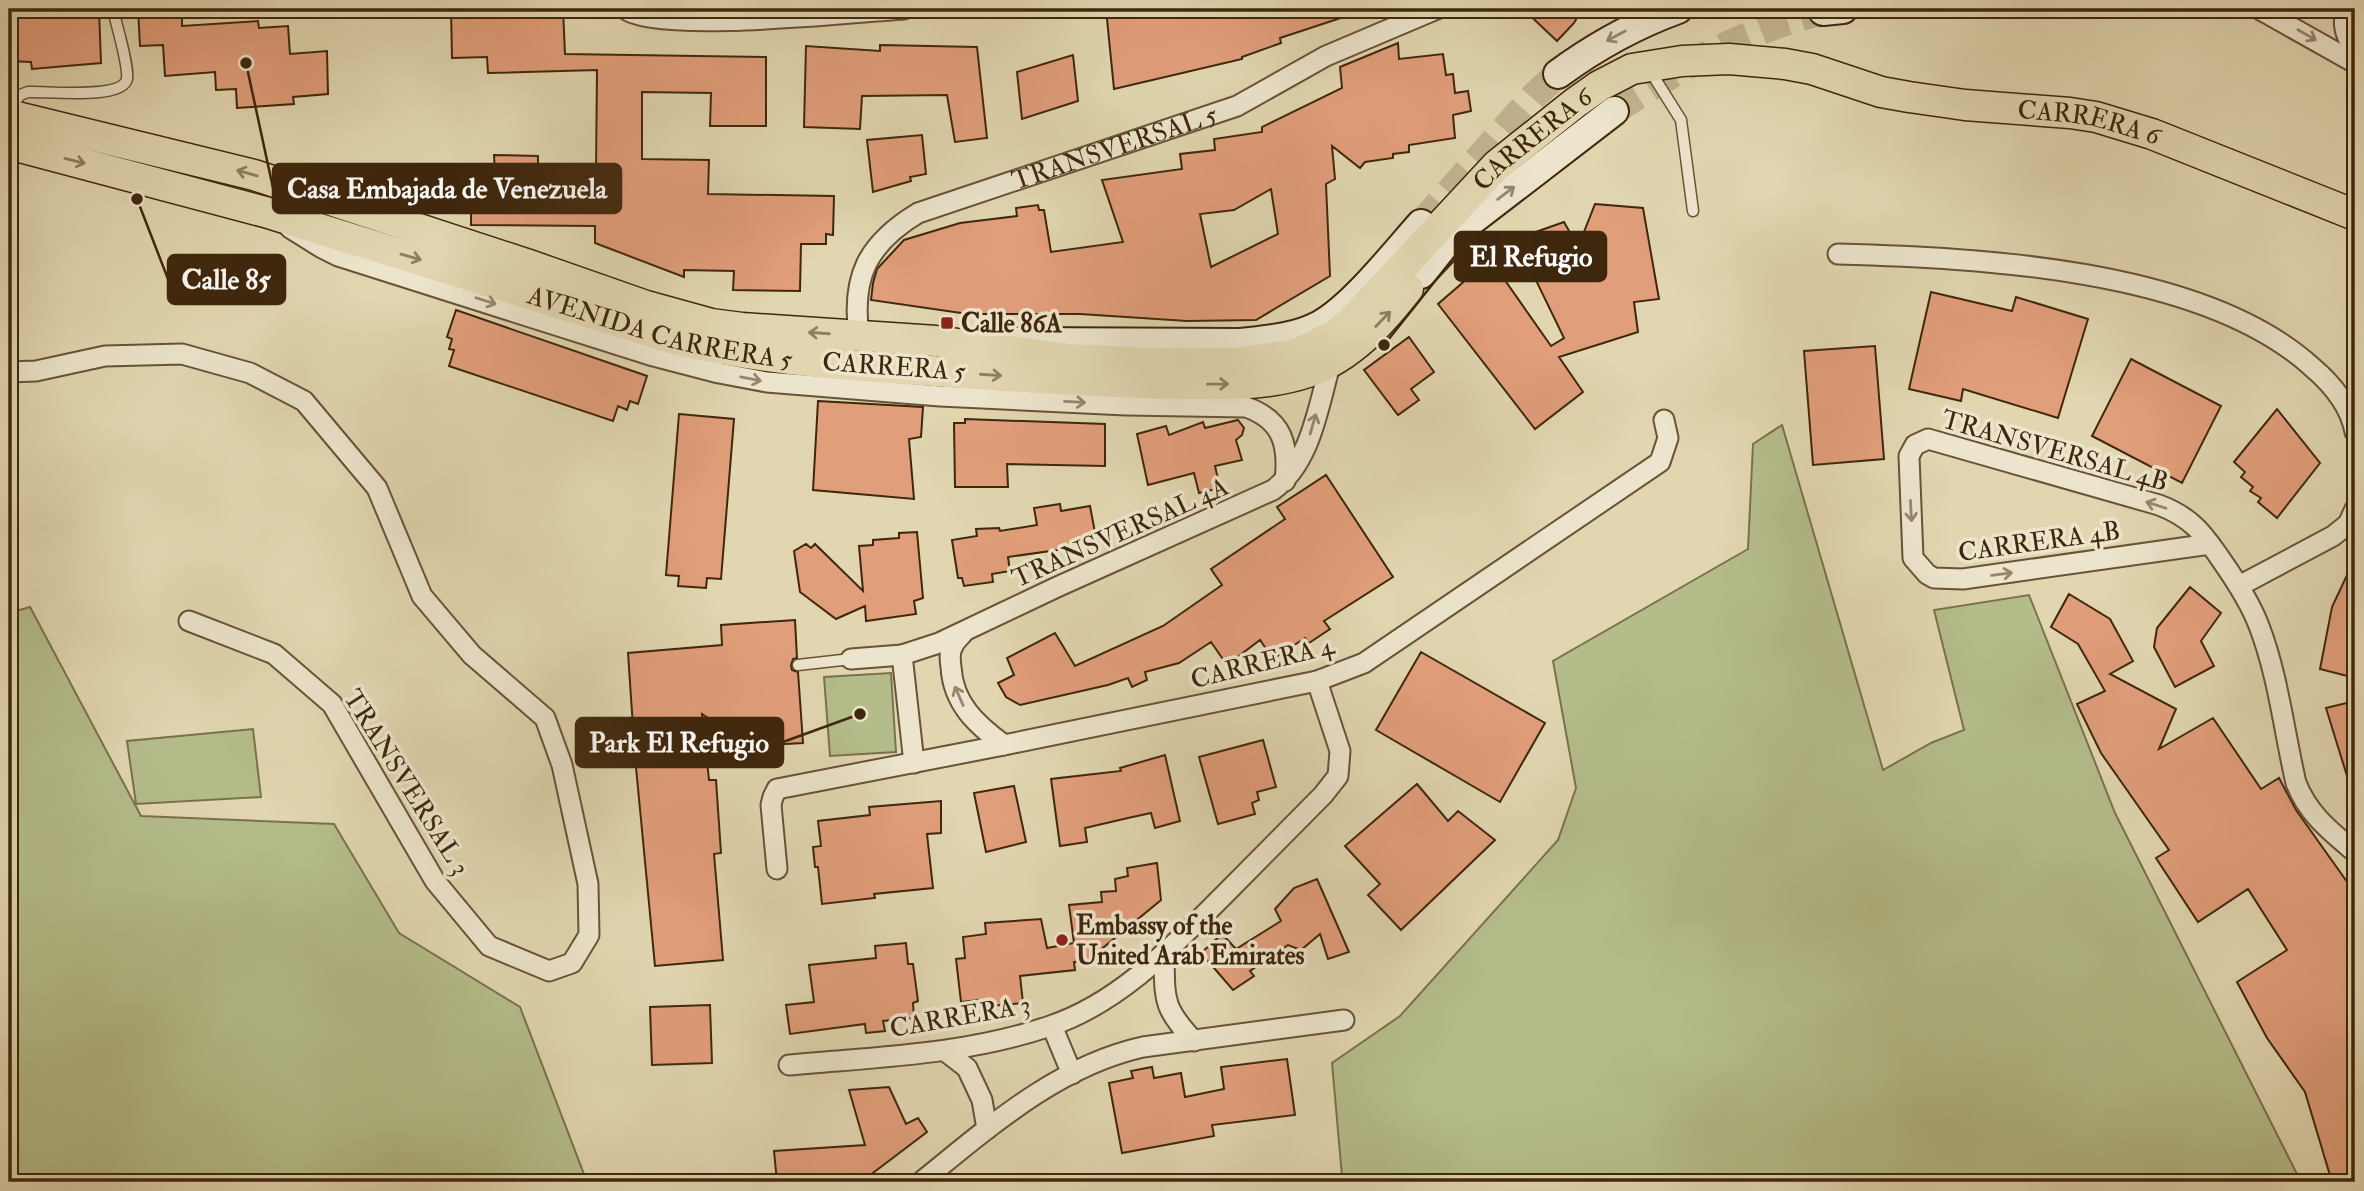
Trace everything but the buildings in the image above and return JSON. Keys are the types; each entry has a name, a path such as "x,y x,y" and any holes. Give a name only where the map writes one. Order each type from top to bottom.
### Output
{"main road":[{"path":"1558,74 1590,50 1619,34 1678,9"},
{"name":"CARRERA 6","path":"936,341 1069,359 1147,363 1235,363 1297,354 1335,335 1352,321 1497,165 1575,103 1615,76 1647,66 1709,59 1756,60 1812,69 1881,92 1909,97 2096,117 2182,145 2355,215"},
{"path":"1421,274 1471,221 1615,111"},
{"name":"AVENIDA CARRERA 5","path":"9,115 254,175 677,316 742,328 936,341 1240,343 1274,340 1320,325 1345,306 1421,224"},
{"name":"AVENIDA CARRERA 5","path":"9,145 265,212 677,340 730,353 785,360 1111,383 1263,383 1291,377 1331,362 1346,353 1378,324 1421,274 1473,193"}],"street":[{"path":"625,9 631,13 656,17 718,22 904,9"},
{"name":"TRANSVERSAL 5","path":"859,336 856,311 859,281 869,258 883,239 918,213 1237,106 1326,56 1437,9"},
{"path":"2259,9 2355,63"},
{"path":"2347,9 2344,23 2347,39 2355,51"},
{"name":"CARRERA 5","path":"265,212 338,256 650,355 719,373 767,382 940,396 1246,407 1263,413 1275,425 1282,438 1287,466 1285,481"},
{"path":"1838,254 1991,261 2098,278 2172,294 2249,325 2299,355 2340,396 2354,427"},
{"name":"TRANSVERSAL 3","path":"9,372 36,371 105,356 182,354 250,373 304,401 377,488 422,596 472,655 545,718 562,765 588,884 589,935 572,962 549,971 489,946 435,881 332,704 274,654 189,621"},
{"name":"TRANSVERSAL 4A","path":"851,659 902,655 963,633 1057,587 1259,498 1292,474 1310,438 1331,362"},
{"name":"CARRERA 4","path":"776,869 771,805 777,789 1004,746 1317,681 1364,663 1660,462 1668,438 1664,420"},
{"name":"TRANSVERSAL 4B","path":"1915,445 1928,439 2180,513 2210,544 2239,586 2259,625 2296,783 2303,801 2314,816 2355,852"},
{"name":"CARRERA 4B","path":"1915,445 1909,456 1913,558 1919,567 1934,578 1963,579 2210,544"},
{"path":"2239,586 2333,537 2348,524 2355,509"},
{"path":"963,633 951,648 951,676 957,695 973,720 1004,746"},
{"path":"902,655 914,763"},
{"name":"CARRERA 3","path":"789,1065 945,1051 1052,1026 1089,1009 1148,968 1323,795 1338,776 1340,751 1317,681"},
{"path":"1164,955 1166,1001 1173,1019 1194,1041"},
{"path":"921,1182 987,1129 1038,1093 1117,1053 1344,1020"},
{"path":"1052,1026 1072,1074"},
{"path":"945,1051 967,1068 982,1100 987,1129"}],"lane":[{"path":"9,110 20,95 29,92 96,92 122,88 127,80 126,69 113,9"},
{"path":"1647,66 1681,120 1693,211"},
{"path":"798,665 851,659"}],"green space":[{"path":"1782,425 1883,770 1931,743 1964,730 1934,610 2029,595 2115,813 2301,1182 1301,1182 1342,1176 1332,1063 1400,1016 1558,840 1576,788 1553,661 1748,549 1753,444"},
{"path":"30,607 141,816 334,824 399,933 520,1007 587,1182 9,1182 9,613"},
{"path":"891,673 896,752 830,756 824,677"},
{"path":"253,729 261,797 136,804 127,741"}],"tunnel":[{"path":"1614,111 1664,79 1714,52 1766,29 1823,11"},
{"path":"1421,224 1533,97 1558,74"}],"place":[{"name":"Casa Embajada de Venezuela","path":"246,63"},
{"name":"Calle 85","path":"137,199"},
{"name":"Calle 86A","path":"947,323"},
{"name":"El Refugio","path":"1384,345"},
{"name":"Park El Refugio","path":"860,714"},
{"name":"Embassy of the United Arab Emirates","path":"1062,940"}]}
